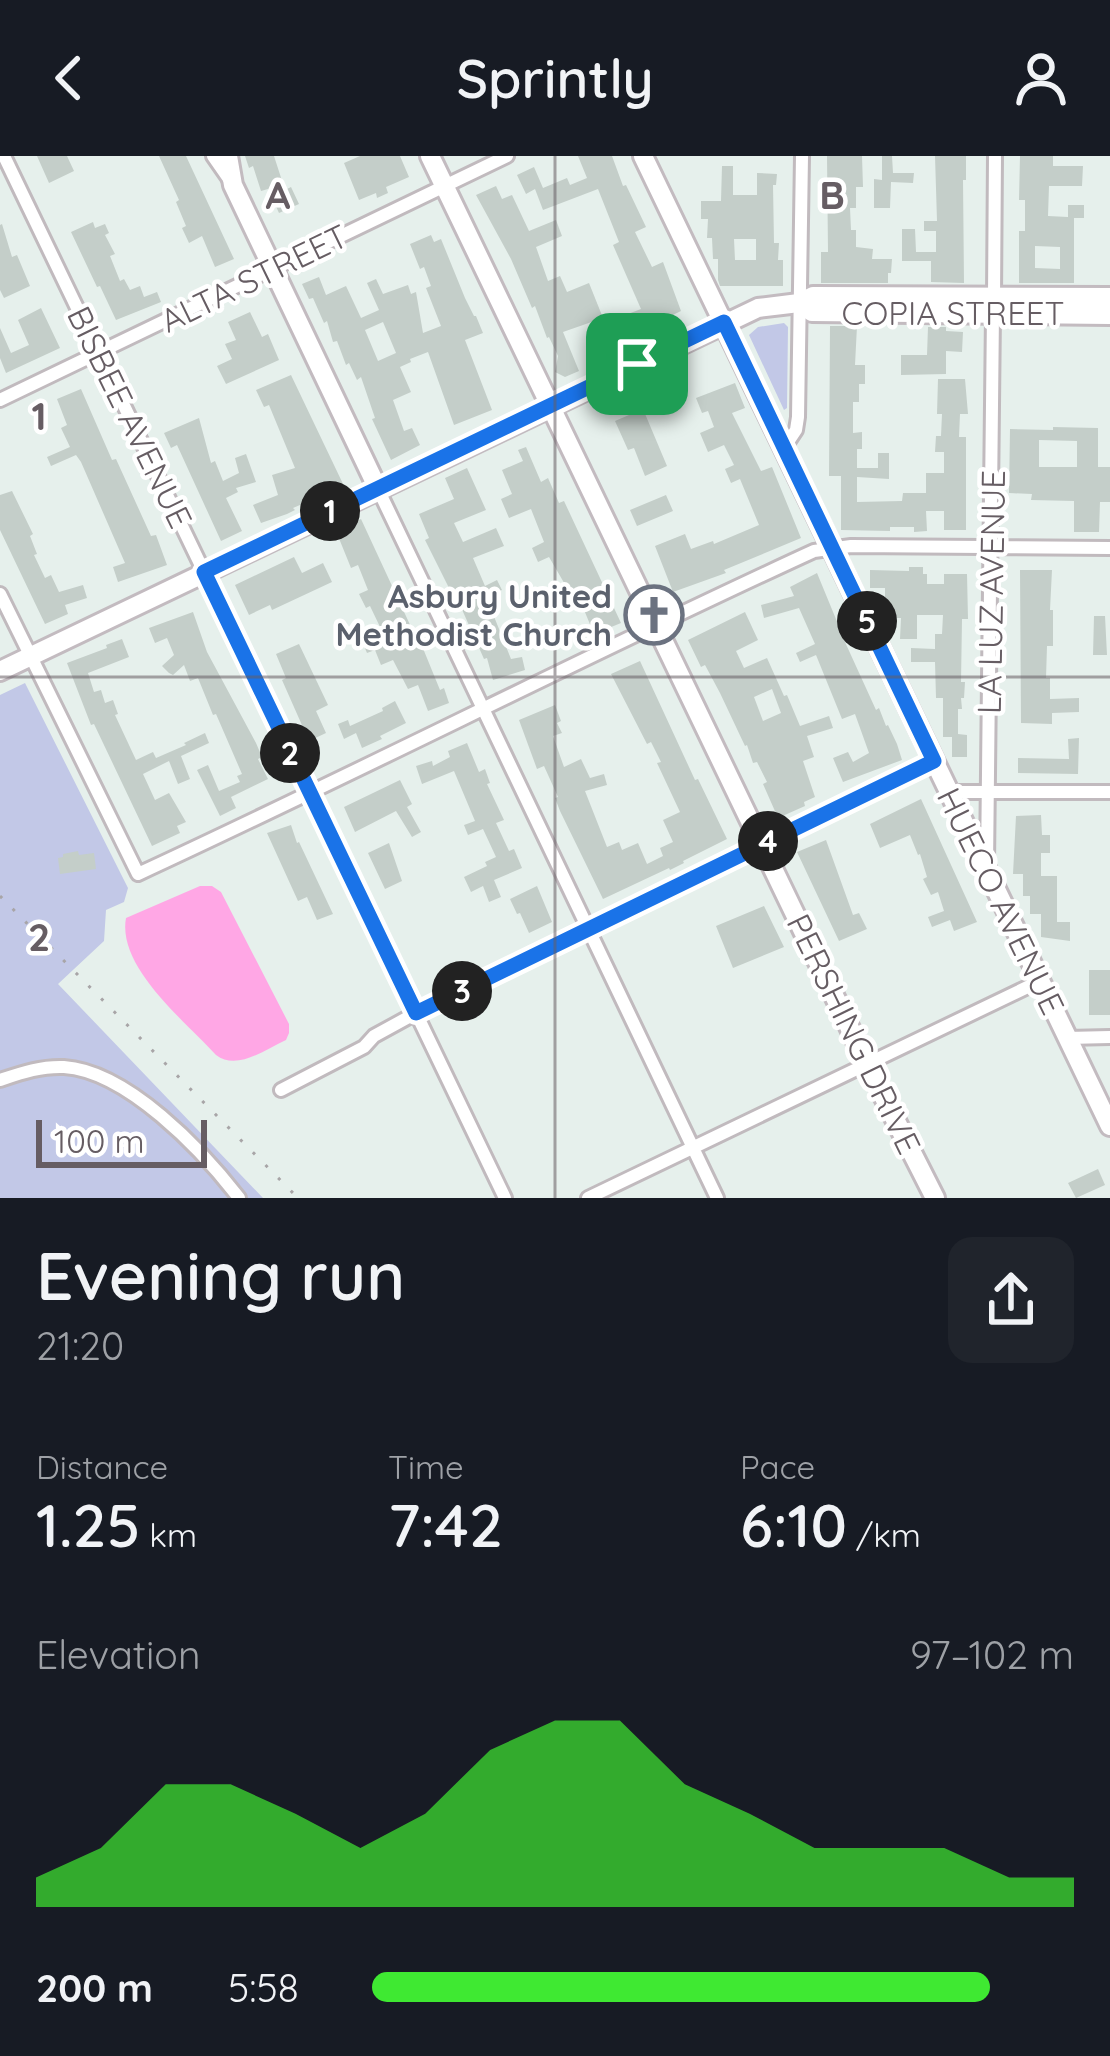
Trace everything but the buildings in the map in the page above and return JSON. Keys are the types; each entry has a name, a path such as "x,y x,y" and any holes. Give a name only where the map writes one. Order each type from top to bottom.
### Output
{"main road":[{"path":"228,156 233,185 378,489"},
{"name":"PERSHING DRIVE","path":"430,156 935,1198"},
{"name":"HUECO AVENUE","path":"643,156 1110,1126"},
{"name":"COPIA STREET","path":"0,670 758,308 799,304 812,312 1110,297"},
{"name":"COPIA STREET","path":"994,305 1110,314"}],"street":[{"name":"BISBEE AVENUE","path":"4,156 506,1198"},
{"path":"213,156 233,185"},
{"name":"ALTA STREET","path":"0,400 507,156"},
{"path":"784,448 798,417 802,156"},
{"name":"LA LUZ AVENUE","path":"987,872 995,156"},
{"path":"378,489 717,1198"},
{"path":"0,594 138,874 814,551 1110,548"},
{"path":"280,1090 364,1047 374,1036 416,1013 934,761"},
{"path":"949,792 1110,792"},
{"path":"588,1198 1040,981"},
{"path":"1067,1038 1110,1037"},
{"path":"0,1080 62,1067 113,1082 202,1155 239,1198"}],"shaded area":[{"path":"784,323 788,327 784,410 749,335 758,327"},
{"path":"25,683 128,888 124,902 106,910 104,941 58,984 263,1198 0,1198 0,695"},
{"path":"200,886 221,892 289,1024 286,1040 242,1060 216,1055 172,1010 142,974 126,937 126,918"}],"railway":[{"path":"0,896 298,1198"}],"place":[{"name":"Asbury United Methodist Church","path":"654,615"}],"route":[{"path":"724,322 934,761 416,1013 204,572 637,364 724,322"}]}
